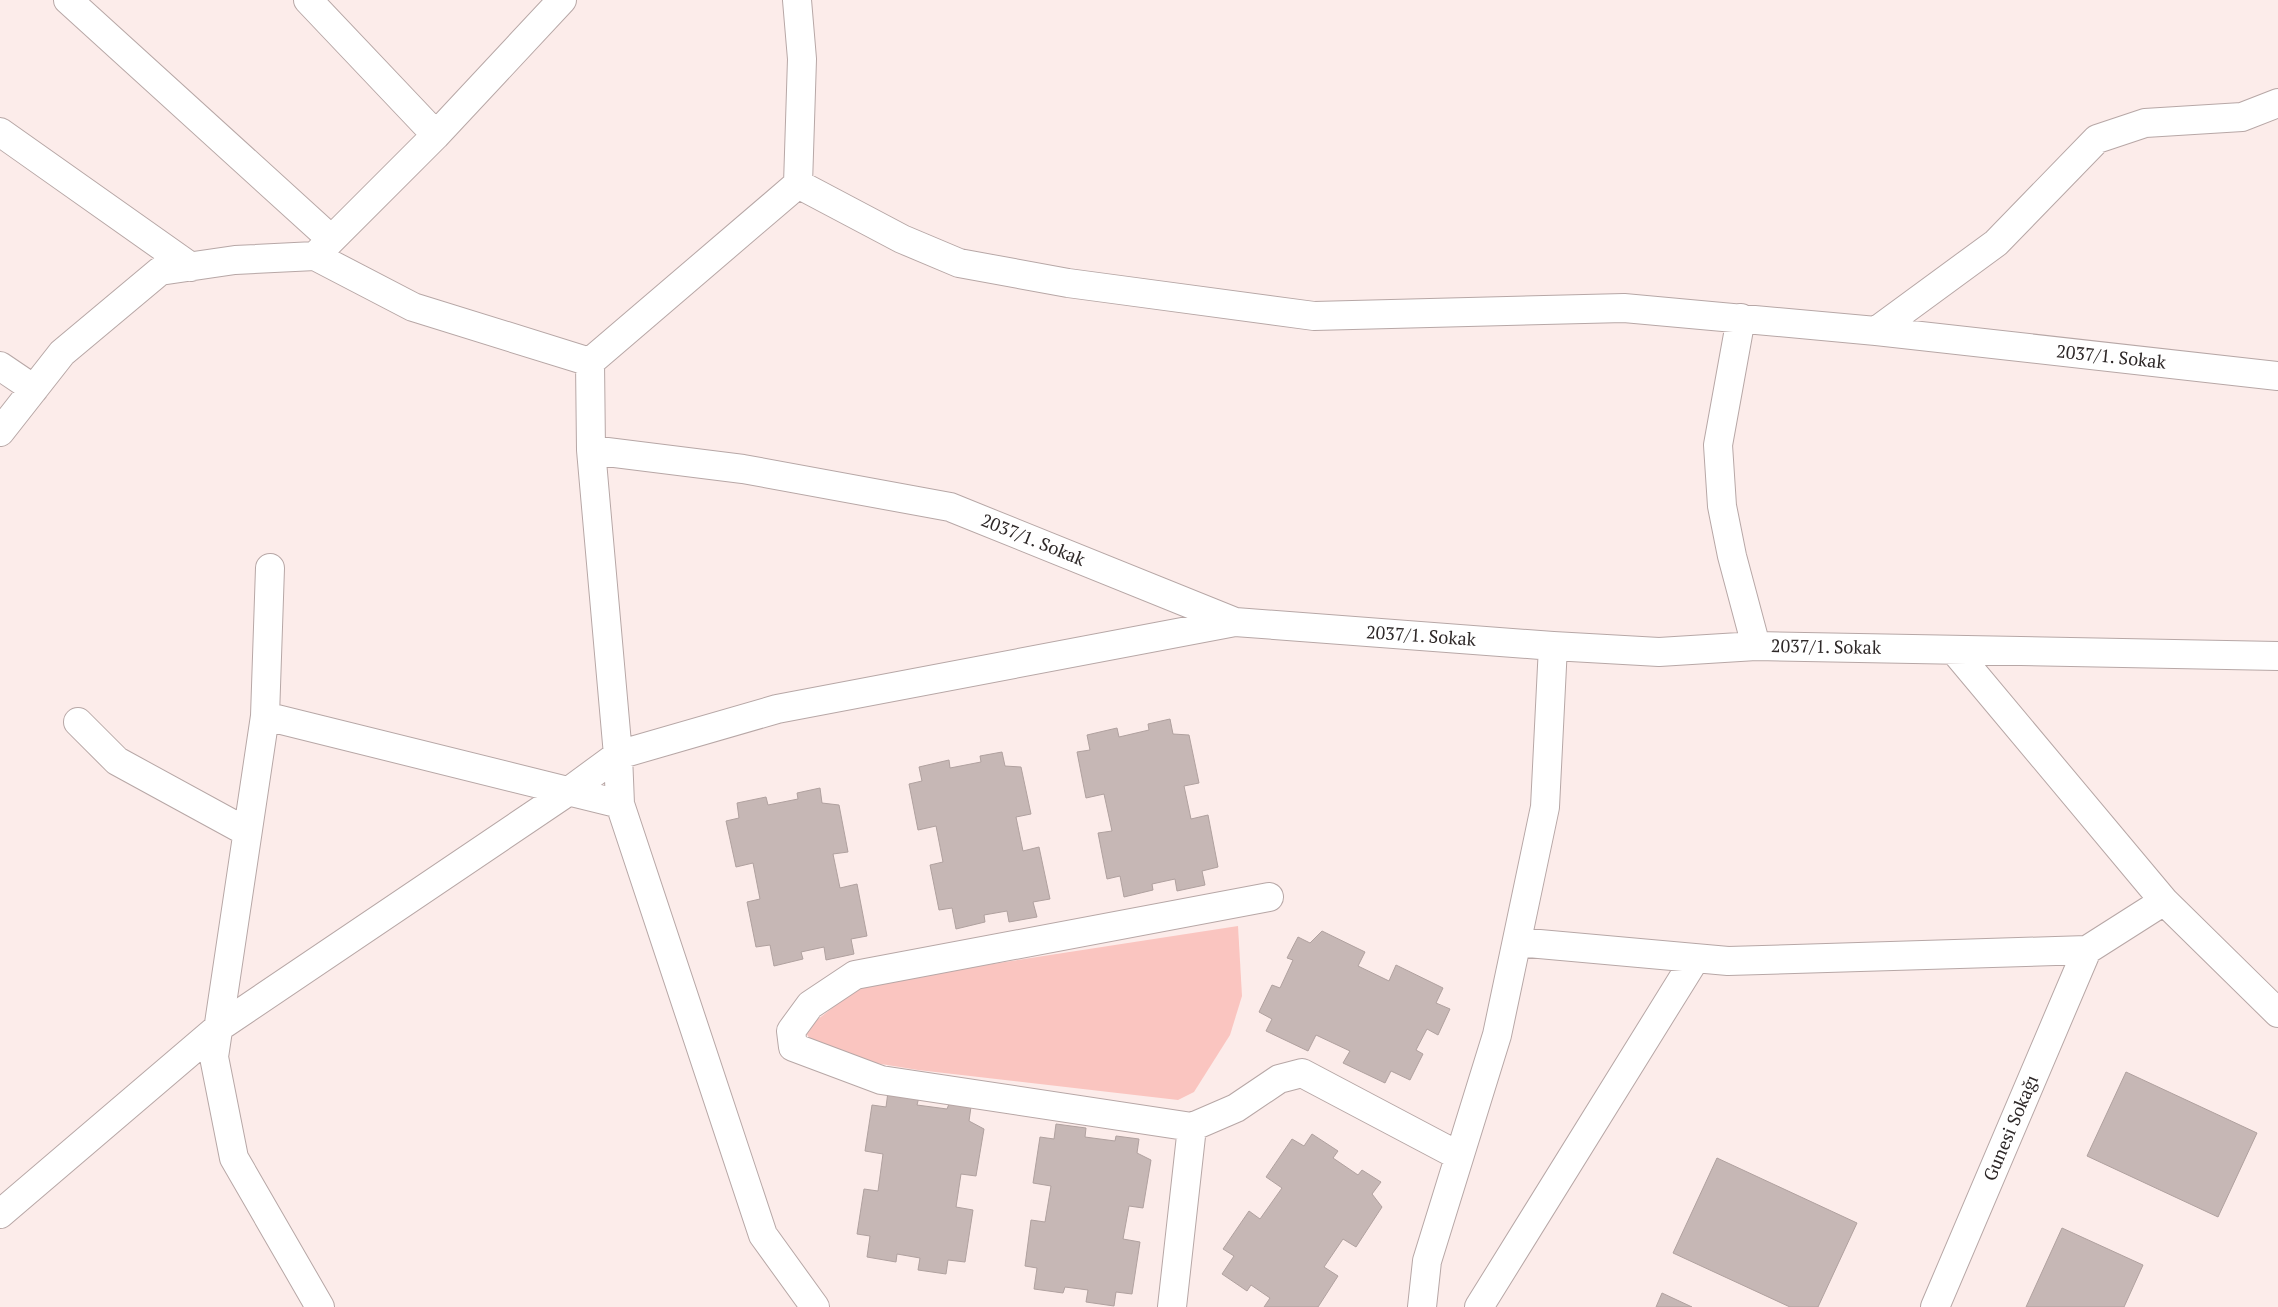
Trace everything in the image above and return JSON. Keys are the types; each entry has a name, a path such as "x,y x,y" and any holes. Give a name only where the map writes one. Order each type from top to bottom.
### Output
{"street":[{"path":"68,0 323,247 413,307 590,362"},
{"path":"308,0 436,135"},
{"path":"0,432 62,353 160,271 323,247 436,135 562,0"},
{"path":"590,362 798,184 802,59 796,0"},
{"path":"1876,331 1996,243 2097,139 2145,122 2242,117 2278,103"},
{"path":"0,132 191,267"},
{"name":"2037/1. Sokak","path":"798,184 902,239 959,262 1068,283 1314,316 1624,308 1876,331 2278,376"},
{"path":"1741,318 1718,445 1722,506 1732,556 1756,646"},
{"path":"590,362 591,450 618,755 620,804 763,1235 814,1307"},
{"path":"0,366 34,389"},
{"name":"2037/1. Sokak","path":"591,450 743,469 950,507 1235,622 1659,652 1756,646 2278,656"},
{"path":"270,568 264,716 214,1057 234,1158 320,1307"},
{"path":"0,1214 218,1028 569,792 618,755 777,709 1235,622"},
{"path":"1422,1307 1427,1261 1497,1034 1545,807 1553,646"},
{"path":"1954,650 2164,901 2278,1013"},
{"path":"264,716 620,804"},
{"path":"78,722 117,761 247,832"},
{"path":"1269,897 855,975 810,1005 791,1031 793,1047 881,1080 1192,1127 1236,1108 1279,1079 1302,1073 1459,1156"},
{"path":"1517,942 1728,961 2087,950 2164,901"},
{"name":"Gunesi Sokağı","path":"1935,1307 2087,950"},
{"path":"1479,1307 1695,959"},
{"path":"1172,1307 1192,1127"}],"shaded area":[{"path":"1238,926 1242,996 1230,1035 1194,1092 1178,1100 918,1070 838,1057 812,1042 804,1030 863,984"}],"building":[{"path":"1170,719 1173,734 1189,735 1199,783 1184,786 1191,819 1208,815 1218,867 1202,871 1205,885 1177,891 1175,879 1152,884 1153,890 1124,897 1120,876 1107,879 1098,833 1112,831 1104,794 1086,798 1077,752 1090,750 1087,735 1117,728 1119,737 1149,730 1148,724"},
{"path":"1002,752 1005,766 1021,767 1031,814 1016,817 1023,851 1039,847 1050,899 1033,902 1037,917 1009,922 1007,911 984,915 985,922 956,929 952,908 939,910 930,865 943,862 936,826 918,830 909,784 922,781 919,767 949,760 950,768 981,762 980,756"},
{"path":"820,788 822,803 839,805 848,852 833,854 840,888 857,884 867,936 851,939 854,954 826,960 824,947 801,952 803,959 774,966 770,945 756,947 747,902 760,899 753,863 736,867 726,821 739,818 737,803 766,797 768,805 798,799 797,793"},
{"path":"1322,931 1365,952 1358,966 1389,981 1396,965 1443,988 1436,1003 1450,1009 1438,1035 1427,1029 1416,1050 1423,1054 1410,1080 1391,1071 1385,1083 1343,1063 1350,1051 1316,1035 1308,1051 1266,1031 1272,1019 1259,1012 1272,985 1280,988 1293,960 1287,958 1298,937 1310,943"},
{"path":"2126,1072 2257,1133 2218,1217 2087,1156"},
{"path":"888,1092 919,1097 917,1105 947,1109 949,1104 971,1107 969,1121 984,1129 976,1176 961,1174 956,1207 973,1210 965,1262 948,1260 946,1274 918,1270 920,1258 897,1254 896,1262 867,1257 870,1236 857,1234 864,1189 878,1191 883,1154 865,1151 872,1105 886,1107"},
{"path":"1056,1124 1086,1128 1085,1137 1115,1141 1116,1136 1139,1139 1137,1153 1151,1160 1143,1208 1129,1206 1123,1239 1140,1242 1132,1294 1116,1292 1114,1306 1086,1302 1088,1290 1065,1287 1063,1293 1034,1289 1037,1268 1025,1266 1031,1220 1045,1222 1051,1186 1033,1183 1040,1137 1054,1139"},
{"path":"1312,1134 1338,1151 1333,1158 1358,1175 1362,1170 1381,1182 1372,1194 1382,1207 1356,1247 1343,1239 1324,1267 1338,1276 1318,1307 1264,1307 1270,1298 1251,1285 1247,1291 1222,1274 1234,1256 1223,1249 1249,1211 1260,1219 1282,1188 1266,1177 1292,1139 1304,1146"},
{"path":"1717,1158 1857,1223 1818,1307 1790,1307 1673,1253"},
{"path":"2062,1228 2143,1265 2124,1307 2026,1307"},
{"path":"1662,1293 1692,1307 1656,1307"}]}
